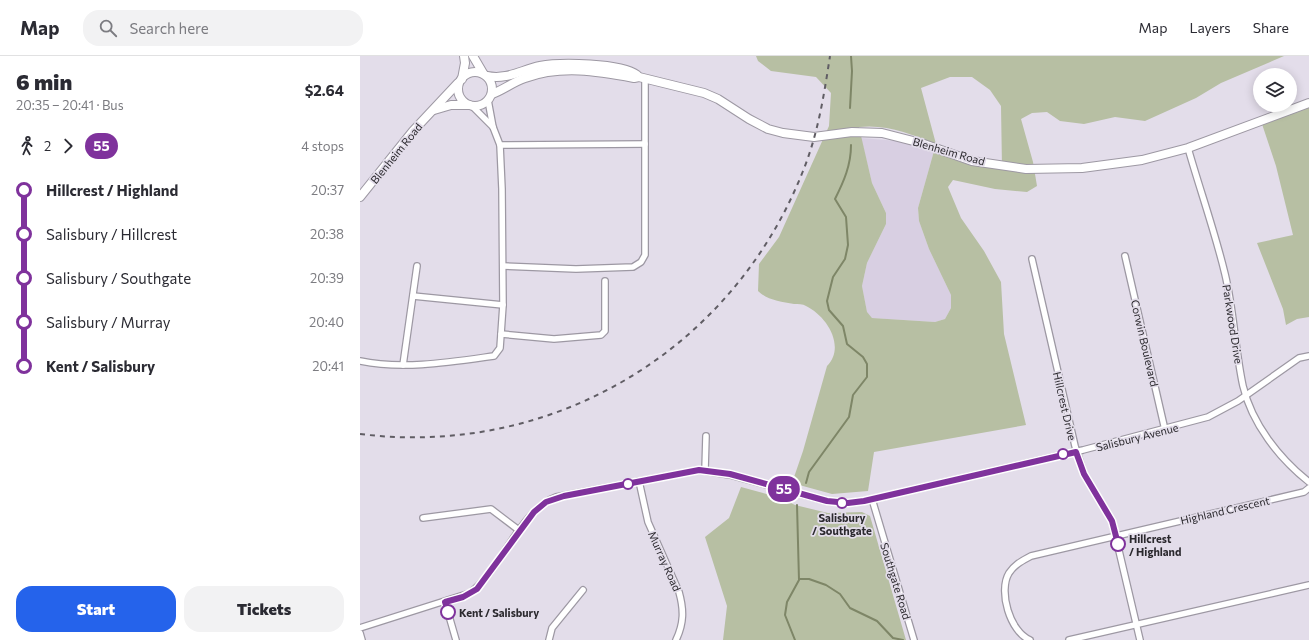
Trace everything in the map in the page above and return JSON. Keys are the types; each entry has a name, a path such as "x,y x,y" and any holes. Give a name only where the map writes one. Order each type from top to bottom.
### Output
{"main road":[{"path":"464,56 465,63 460,81 460,96 470,105"},
{"path":"433,110 451,105 481,104 490,97 491,84 473,56"},
{"name":"Blenheim Road","path":"485,74 503,78 541,66 576,64 616,68 634,73 642,78"},
{"name":"Blenheim Road","path":"490,97 523,79 554,71 593,71 642,78 704,92 768,129 783,133 818,137 852,132 882,133 921,143 972,160 1026,169 1082,168 1142,160 1188,148 1309,103"},
{"path":"460,81 472,72 485,74"},
{"name":"Blenheim Road","path":"360,197 413,131 460,81"}],"street":[{"path":"503,266 576,270 633,267 641,262 645,255 645,144 642,78"},
{"path":"360,362 403,365 455,362 494,356 500,348 504,305 500,145 493,127 490,97"},
{"path":"470,105 493,127"},
{"path":"500,145 645,144"},
{"name":"Parkwood Drive","path":"1188,148 1225,273 1233,313 1240,368 1246,395 1260,424 1275,449 1309,482"},
{"name":"Corwin Boulevard","path":"1125,256 1165,430"},
{"name":"Hillcrest Drive","path":"1032,258 1076,452 1084,474 1112,521 1140,640"},
{"path":"403,365 417,266"},
{"path":"501,334 554,339 602,336 606,331 605,281"},
{"path":"413,296 504,305"},
{"name":"Salisbury Avenue","path":"360,628 463,597 477,589 540,506 551,499 682,472 705,470 730,474 827,501 848,503 872,499 1076,452 1208,418 1238,402 1299,358 1309,356"},
{"path":"705,470 706,436"},
{"name":"Murray Road","path":"639,481 648,522 679,592 682,603 682,623 676,640"},
{"name":"Highland Crescent","path":"1030,640 1019,633 1012,622 1007,608 1005,593 1008,575 1019,562 1031,556 1304,492 1309,488"},
{"name":"Southgate Road","path":"872,499 914,640"},
{"path":"423,518 491,509 520,531"},
{"path":"1069,640 1309,585"},
{"path":"549,640 552,628 583,590"},
{"path":"445,602 456,640"},
{"path":"360,633 362,640"}],"shaded area":[{"path":"861,138 898,141 934,151 918,208 919,221 929,249 951,295 951,308 945,319 935,322 872,318 867,313 862,286 867,263 886,224 886,213 872,183"}],"green space":[{"path":"756,56 1284,56 1253,68 1221,83 1196,98 1145,121 1115,117 1084,124 1060,121 1047,112 1032,113 1021,119 1033,162 1037,186 1027,192 995,189 953,180 948,187 961,218 984,251 1001,282 1004,334 1026,425 874,452 868,491 832,494 792,483 803,451 827,366 835,350 832,333 821,317 806,306 802,304 774,300 766,297 758,291 759,264 779,237 829,126 831,93 816,77 771,71 758,61","holes":["950,77 972,77 990,90 1001,106 1002,168 934,151 918,208 919,221 929,249 951,295 951,308 945,319 935,322 872,318 867,312 862,286 867,263 886,224 886,213 872,183 859,127 869,126 889,128 908,133 936,144 921,88"]},
{"path":"1309,99 1309,317 1297,319 1286,325 1283,309 1257,243 1293,235 1276,166 1260,118 1275,112 1297,112 1297,104"},
{"path":"741,487 781,498 795,505 828,513 862,512 870,516 906,640 723,640 727,606 705,537 729,518"}],"waterway":[{"path":"850,108 852,71 851,56"},
{"path":"806,483 809,472 849,417 853,395 867,377 867,364 863,357 847,344 843,326 829,310 827,301 833,277 845,259 848,245 846,217 835,199 846,173 850,159 851,145"},
{"path":"795,640 785,615 787,602 799,580 797,505"},
{"path":"799,579 809,579 826,585 840,594 850,608 877,621 893,638 903,640"}],"railway":[{"path":"360,434 431,437 500,428 566,409 627,379 682,340 731,291 771,235 803,171 813,143 820,114 830,56"}],"bus line":[{"name":"55","path":"448,612 445,602 463,597 477,589 534,512 551,499 693,470 721,472 827,501 848,503 864,501 1076,452 1084,474 1112,521 1118,544"}],"place":[{"name":"Salisbury / Southgate","path":"842,503"},
{"name":"Hillcrest / Highland","path":"1118,544"},
{"name":"Kent / Salisbury","path":"448,612"}]}
